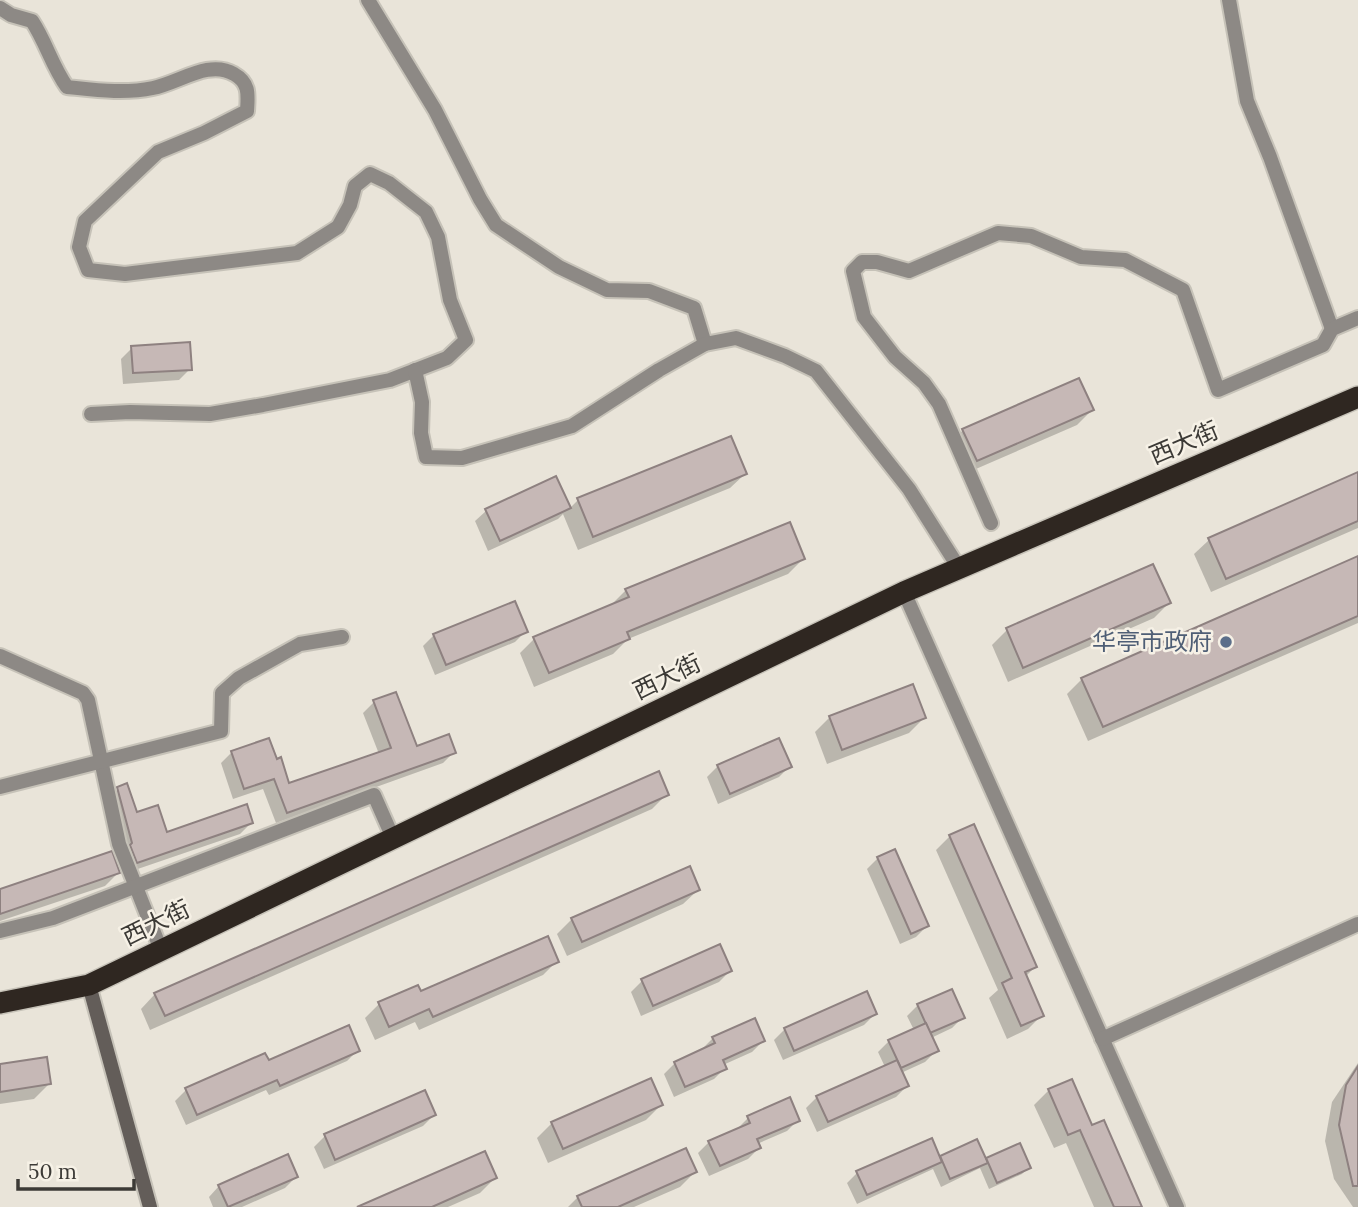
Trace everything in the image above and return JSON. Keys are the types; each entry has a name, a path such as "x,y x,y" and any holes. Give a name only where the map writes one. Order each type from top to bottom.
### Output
{"highway":[{"name":"西大街","path":"0,1003 89,985 904,592 1358,397"}],"street":[{"path":"368,0 435,110 496,225 559,267 607,290 649,292 694,308 705,344"},
{"path":"1228,0 1247,102 1270,157 1332,329"},
{"path":"0,8 11,15 32,20 44,38 55,70 67,87 113,93 154,88 208,69 226,69 242,79 248,91 247,111 158,152 85,221 79,247 88,270 125,274 297,253 338,227 350,205 355,186 370,174 389,183 426,212 438,237 450,300 466,340 447,358 390,380 210,414 91,414"},
{"path":"991,523 939,404 924,383 895,357 864,317 853,271 862,262 877,262 909,271 998,233 1031,236 1081,257 1125,260 1183,290 1218,390 1323,345 1332,329 1358,318"},
{"path":"415,370 422,402 421,433 426,457 462,458 572,426 705,344 736,338 816,371 909,489 959,568"},
{"path":"904,592 1177,1207"},
{"path":"0,788 221,731 222,692 239,678 300,644 342,637"},
{"path":"0,656 83,693 88,700 119,844 161,950"},
{"path":"0,931 53,918 374,794 394,838"},
{"path":"1102,1039 1358,924"},
{"path":"89,985 150,1207"}],"building":[{"path":"190,342 192,370 133,373 131,346"},
{"path":"1079,378 1094,410 977,461 962,429"},
{"path":"731,436 747,474 593,537 577,498"},
{"path":"1358,472 1358,521 1226,579 1208,538"},
{"path":"556,476 571,508 500,541 485,509"},
{"path":"790,522 805,559 627,632 630,639 549,673 533,637 629,597 625,589"},
{"path":"1358,556 1358,616 1103,727 1081,678"},
{"path":"1153,564 1171,603 1023,668 1006,628"},
{"path":"515,601 528,632 446,665 433,634"},
{"path":"913,684 926,718 842,750 829,716"},
{"path":"396,692 417,746 449,734 456,753 287,813 274,779 244,789 231,751 269,738 277,759 281,757 289,783 391,748 373,700"},
{"path":"779,738 792,767 730,794 717,765"},
{"path":"659,771 669,795 165,1016 154,993"},
{"path":"127,783 137,812 158,805 167,832 247,804 253,823 137,863 130,845 132,843 117,787"},
{"path":"974,824 1037,967 1025,972 1044,1016 1021,1026 1002,983 1012,978 949,835"},
{"path":"895,849 929,926 911,934 877,857"},
{"path":"112,851 120,873 0,914 0,889"},
{"path":"690,866 700,890 582,942 571,918"},
{"path":"548,936 559,962 433,1017 429,1009 389,1027 378,1002 418,985 421,991"},
{"path":"720,944 732,971 653,1006 641,979"},
{"path":"952,989 965,1018 930,1033 917,1004"},
{"path":"867,991 877,1014 794,1051 784,1028"},
{"path":"755,1018 765,1041 723,1060 727,1069 685,1087 674,1062 715,1043 712,1037"},
{"path":"926,1023 939,1051 901,1068 888,1040"},
{"path":"349,1025 360,1051 280,1086 277,1080 197,1115 185,1088 265,1053 269,1060"},
{"path":"47,1057 51,1084 0,1092 0,1064"},
{"path":"897,1060 909,1086 828,1122 816,1096"},
{"path":"1358,1066 1358,1186 1353,1186 1339,1125 1346,1085"},
{"path":"651,1078 663,1105 563,1149 551,1122"},
{"path":"1072,1079 1092,1125 1104,1120 1142,1207 1114,1207 1080,1130 1068,1135 1048,1089"},
{"path":"425,1090 436,1115 335,1160 324,1134"},
{"path":"790,1097 800,1121 757,1139 761,1148 720,1166 708,1141 750,1123 747,1116"},
{"path":"932,1138 942,1162 867,1195 856,1171"},
{"path":"977,1139 988,1163 950,1179 940,1156"},
{"path":"1020,1143 1031,1168 997,1183 986,1158"},
{"path":"686,1148 697,1172 618,1207 582,1207 577,1196"},
{"path":"485,1151 497,1178 432,1207 357,1207"},
{"path":"288,1154 298,1177 228,1207 218,1185"}],"place":[{"name":"华亭市政府","path":"1226,642"}]}
